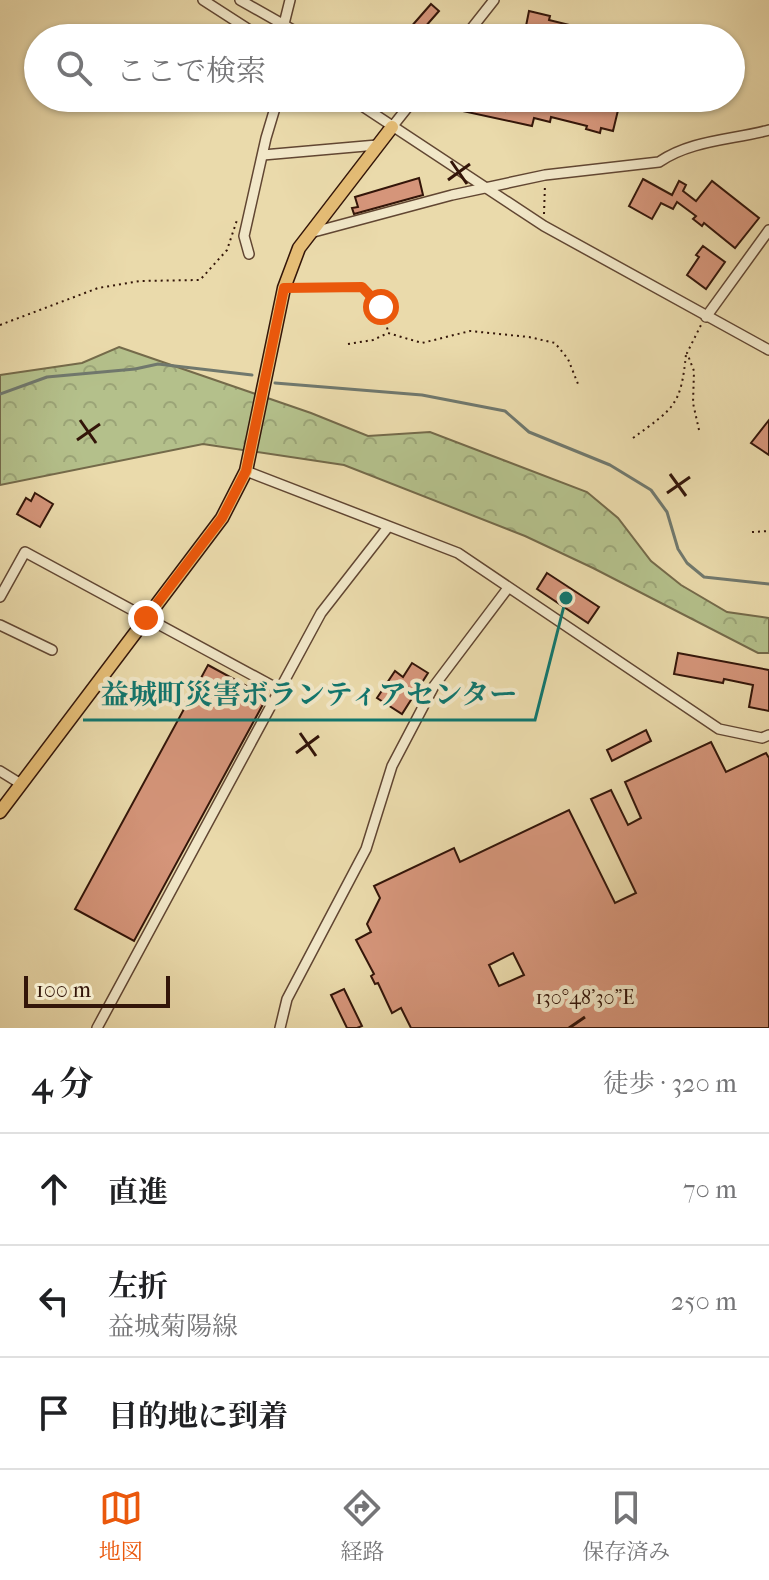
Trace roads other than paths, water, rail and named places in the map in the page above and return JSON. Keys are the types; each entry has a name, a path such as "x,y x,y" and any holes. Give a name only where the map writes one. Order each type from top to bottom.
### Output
{"main road":[{"path":"0,812 222,518 246,471 284,288 299,248 392,127"}],"street":[{"path":"203,0 241,24 252,7"},
{"path":"240,0 284,24 290,0"},
{"path":"475,24 494,0"},
{"path":"249,254 244,236 274,112"},
{"path":"370,112 544,226 769,350"},
{"path":"392,127 404,112"},
{"path":"309,233 545,175 659,162 671,154 717,139 769,130"},
{"path":"263,155 377,145"},
{"path":"706,317 769,230"},
{"path":"246,471 458,553 719,729 762,738 769,735"},
{"path":"97,1028 321,613 388,527"},
{"path":"0,597 25,552 280,690"},
{"path":"280,1028 287,999 366,849 399,752 434,686 508,588"},
{"path":"0,625 52,650"},
{"path":"0,771 21,784"}],"waterway":[{"path":"0,394 47,377 158,364 252,375"},
{"path":"275,383 422,395 505,411 529,432 610,465 651,490 667,512 678,549 687,563 704,577 769,584"}],"place":[{"name":"益城町災害ボランティアセンター","path":"566,598"}]}
